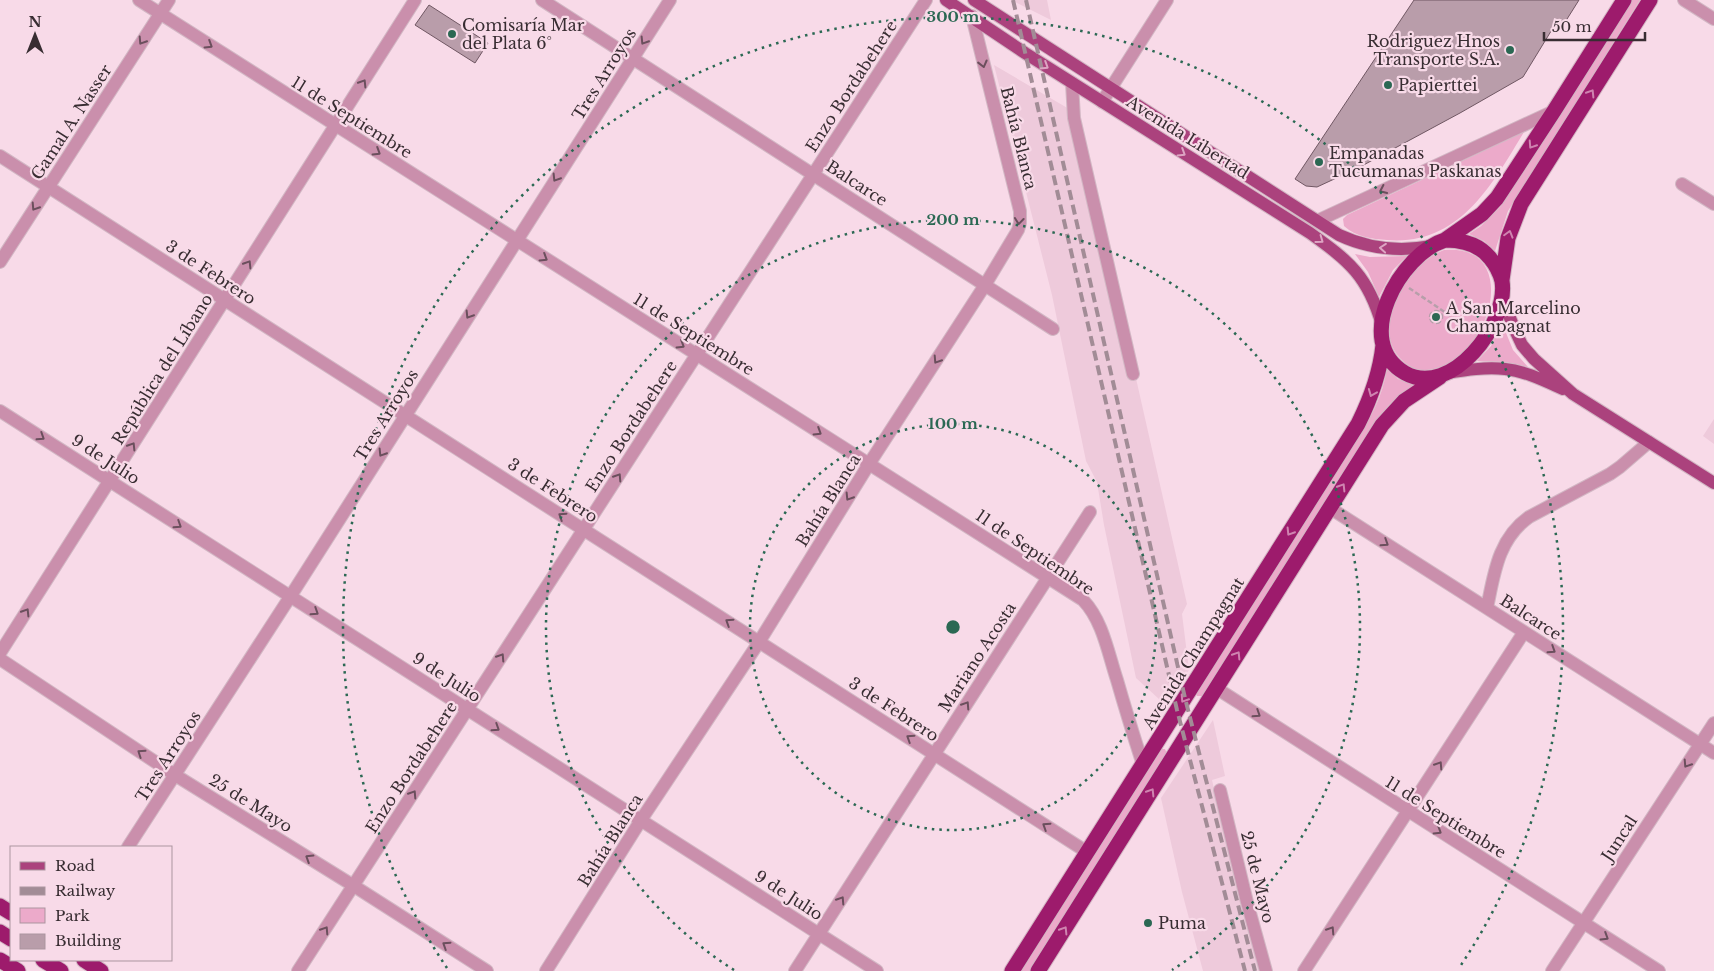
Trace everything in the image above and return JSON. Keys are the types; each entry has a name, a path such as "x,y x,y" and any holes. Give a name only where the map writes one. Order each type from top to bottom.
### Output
{"highway":[{"path":"1439,243 1474,220 1490,206 1554,111 1624,0"},
{"path":"1038,971 1387,419 1404,401 1469,357 1480,344 1494,320 1502,288 1508,238 1521,204 1650,0"},
{"path":"1439,243 1465,242 1482,250 1493,262 1502,288"},
{"name":"Avenida Champagnat","path":"1012,971 1358,424 1376,383 1382,360 1382,327 1389,298 1399,278 1411,263 1439,243"},
{"path":"1383,346 1388,358 1394,365 1408,375 1424,378 1444,375"},
{"path":"0,960 18,971"},
{"path":"86,961 101,971"}],"main road":[{"name":"Avenida Libertad","path":"946,0 1025,53 1310,233 1340,254 1366,286 1382,327"},
{"name":"Avenida Libertad","path":"974,0 1110,89 1319,220 1339,235 1369,246 1398,249 1439,243"},
{"path":"1502,288 1514,328 1527,352 1573,394"},
{"path":"1444,375 1482,368 1506,369 1540,380 1573,394 1714,482"}],"street":[{"name":"11 de Septiembre","path":"139,0 1083,600 1091,608 1096,618 1142,765"},
{"name":"Gamal A. Nasser","path":"0,262 169,0"},
{"name":"República del Líbano","path":"0,653 416,0"},
{"name":"Balcarce","path":"542,0 1053,328"},
{"name":"Tres Arroyos","path":"129,846 670,0"},
{"name":"Enzo Bordabehere","path":"298,971 926,0"},
{"path":"1102,102 1168,0"},
{"path":"1684,0 1714,19"},
{"name":"Bahía Blanca","path":"546,971 641,820 759,642 1018,230 1021,217 972,16"},
{"path":"1072,83 1074,118 1134,374"},
{"path":"1319,220 1554,111"},
{"name":"3 de Febrero","path":"0,156 1087,852"},
{"path":"1682,184 1714,204"},
{"name":"9 de Julio","path":"0,411 877,971"},
{"path":"1487,608 1498,558 1505,542 1517,527 1529,518 1610,474 1649,442"},
{"name":"Balcarce","path":"1330,508 1714,753"},
{"name":"Mariano Acosta","path":"796,971 1090,512"},
{"path":"1304,971 1524,632"},
{"name":"25 de Mayo","path":"0,659 175,775 487,971"},
{"name":"11 de Septiembre","path":"1216,688 1659,971"},
{"name":"Juncal","path":"1552,971 1714,723"},
{"name":"25 de Mayo","path":"1220,790 1266,971"}],"path":[{"path":"1404,285 1440,311 1478,334"},
{"path":"1440,311 1443,317 1442,321 1433,323 1430,317 1431,313 1440,311"}],"shaded area":[{"path":"1011,0 1047,0 1051,20"},
{"path":"994,65 1076,113 1187,604 1182,614 1189,670 1163,708 1159,699 1136,678 1104,525 1097,482 1086,461 1052,295"},
{"path":"1714,419 1714,444 1703,436"},
{"path":"1213,720 1225,776 1212,780 1237,888 1260,971 1203,971 1182,892 1161,798"}],"green space":[{"path":"1631,0 1640,0 1508,211 1495,251 1484,241 1469,234 1481,226 1500,207"},
{"path":"1524,132 1486,191 1454,222 1434,233 1412,239 1381,240 1359,235 1344,226 1343,219 1347,215"},
{"path":"1444,250 1469,253 1484,265 1491,283 1490,305 1482,328 1468,348 1449,363 1427,370 1417,369 1405,363 1393,348 1389,332 1391,316 1396,299 1417,268 1430,257"},
{"path":"1355,254 1370,257 1407,256 1393,270 1379,297 1368,272"},
{"path":"1502,323 1513,350 1528,367 1505,362 1477,361 1491,346"},
{"path":"1387,368 1398,379 1413,385 1389,405 1379,417 1203,696 1197,696 1196,693 1367,423 1380,396"},
{"path":"1162,749 1165,749 1167,754 1030,971 1020,971"}],"building":[{"path":"1414,0 1579,0 1562,27 1556,23 1523,77 1358,168 1317,187 1306,186 1295,179"},
{"name":"Comisaría Mar del Plata 6°","path":"429,5 488,43 475,63 415,25"}],"railway":[{"path":"1013,0 1177,710 1245,971"},
{"path":"1026,0 1185,698 1255,971"}],"place":[{"name":"Comisaría Mar del Plata 6°","path":"452,34"},
{"name":"Rodriguez Hnos Transporte S.A.","path":"1510,50"},
{"name":"Papierttei","path":"1388,85"},
{"name":"Empanadas Tucumanas Paskanas","path":"1319,162"},
{"name":"A San Marcelino Champagnat","path":"1436,317"},
{"name":"Puma","path":"1148,923"}]}
